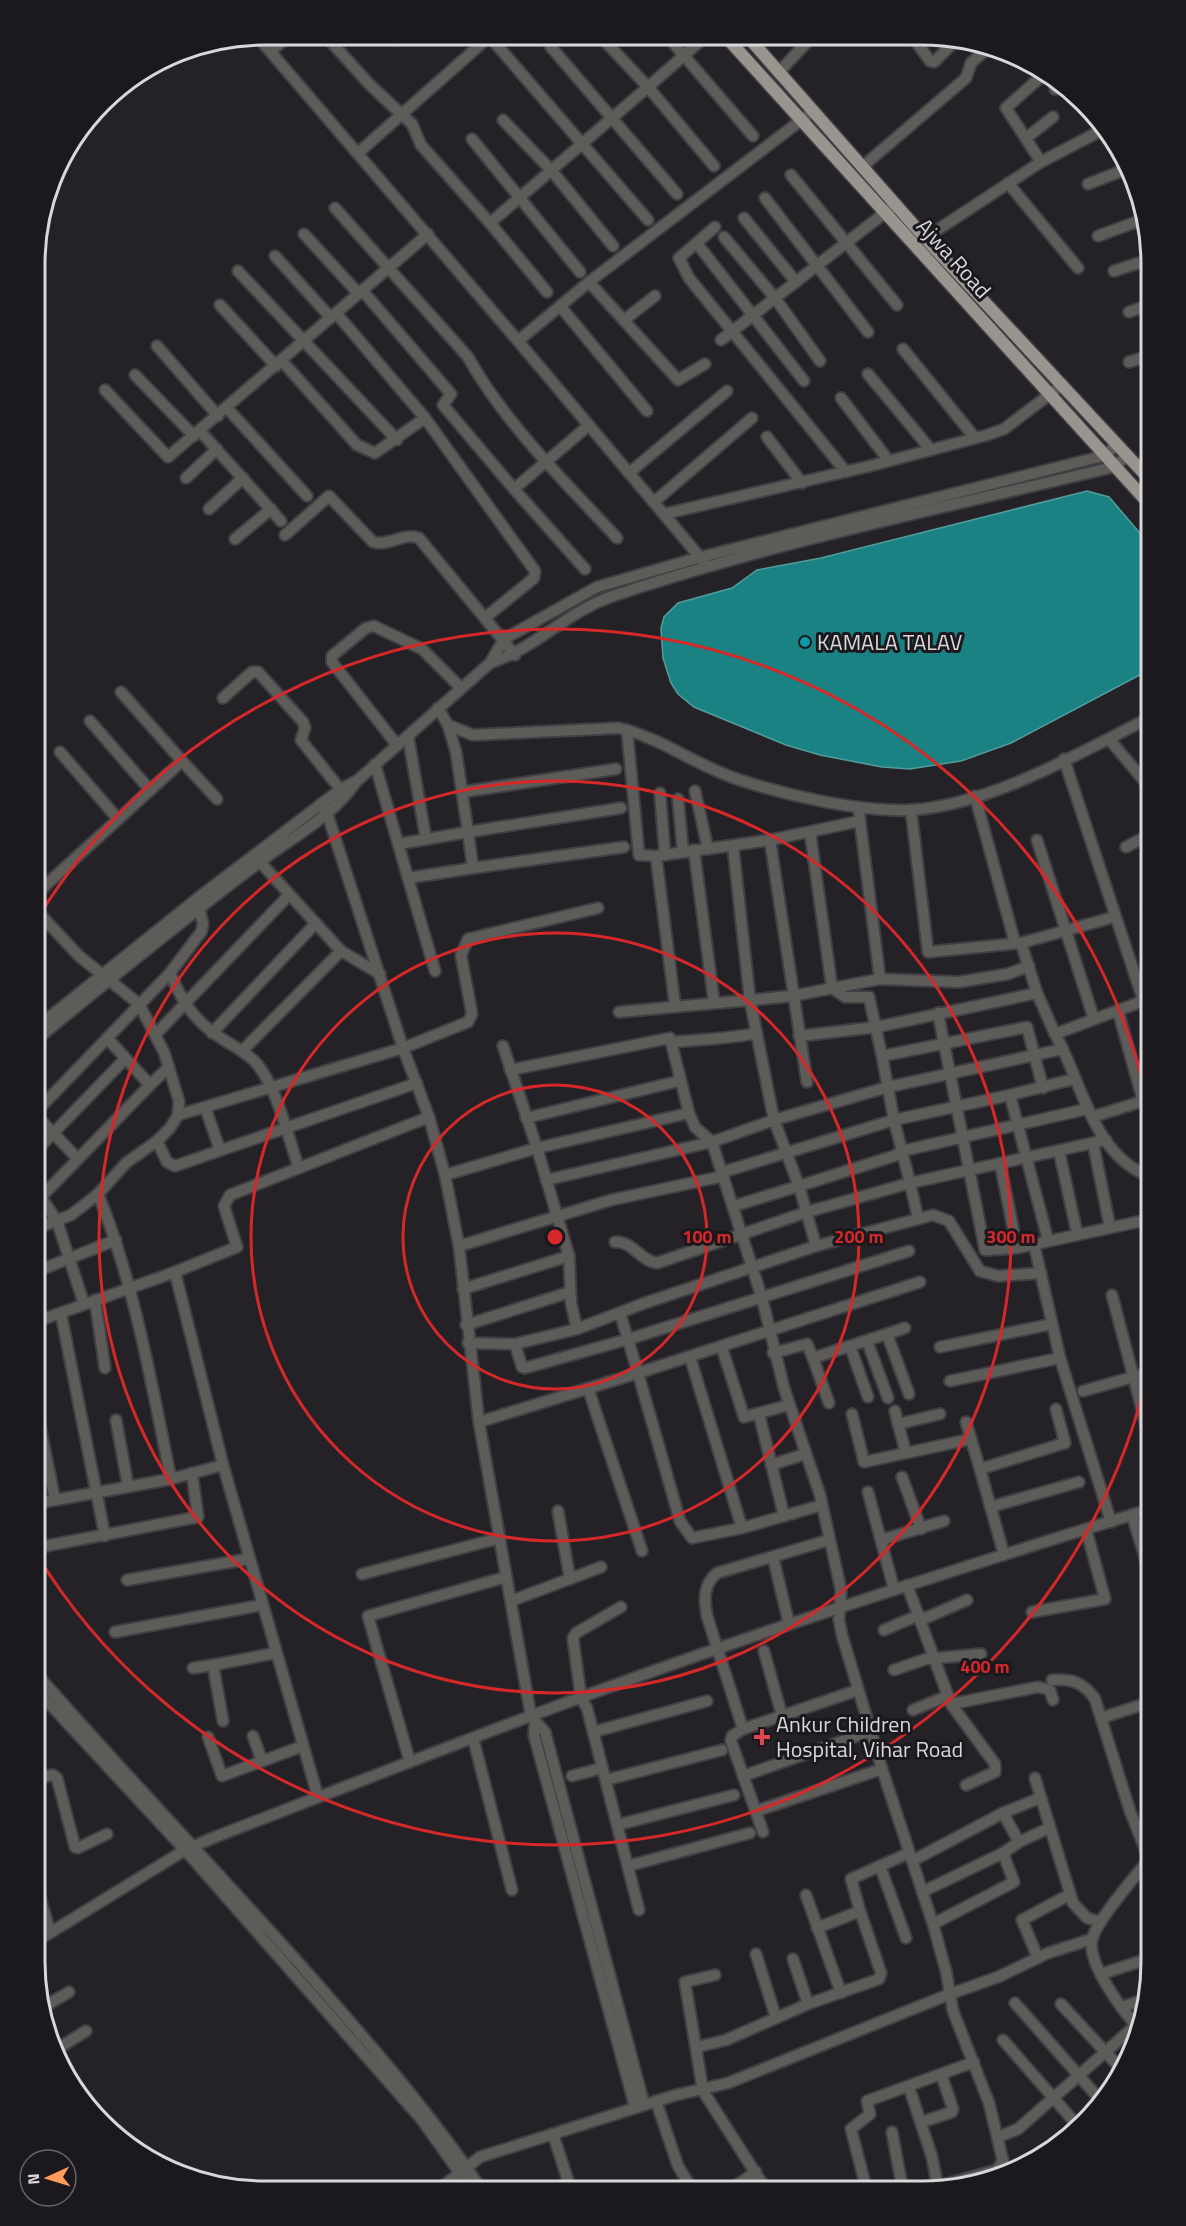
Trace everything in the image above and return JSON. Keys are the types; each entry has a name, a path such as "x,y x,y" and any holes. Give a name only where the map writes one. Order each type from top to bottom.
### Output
{"main road":[{"name":"Ajwa Road","path":"733,45 801,120 890,209 1050,396 1141,496"},
{"name":"Ajwa Road","path":"754,45 862,167 890,209 925,238 1141,471"}],"street":[{"path":"265,45 708,567"},
{"path":"271,51 278,45"},
{"path":"334,45 369,84 412,124 422,145 547,292"},
{"path":"358,153 404,115 479,45"},
{"path":"497,45 648,220"},
{"path":"550,45 677,194"},
{"path":"609,45 648,87 714,166"},
{"path":"675,45 753,136"},
{"path":"490,224 696,45"},
{"path":"778,73 804,45"},
{"path":"919,45 932,62 949,47"},
{"path":"862,167 966,78 971,63 982,53"},
{"path":"1039,79 1006,108 1041,162"},
{"path":"518,341 590,282 812,112"},
{"path":"1026,138 1053,117"},
{"path":"503,120 552,171 613,246"},
{"path":"925,238 1041,162 1097,133"},
{"path":"472,139 580,272"},
{"path":"1088,184 1120,171"},
{"path":"791,176 897,305"},
{"path":"1008,183 1078,268"},
{"path":"765,198 867,332"},
{"path":"335,208 390,266 468,357 481,380 547,461 617,538"},
{"path":"721,340 890,209"},
{"path":"744,218 796,282"},
{"path":"1098,236 1137,222"},
{"path":"715,227 679,258 689,278 846,472"},
{"path":"304,234 360,292 451,394 443,405 585,569"},
{"path":"105,390 168,457 428,234"},
{"path":"724,237 775,298 820,362"},
{"path":"699,246 804,381"},
{"path":"275,256 333,315 425,417 535,572 534,578 486,617"},
{"path":"1114,272 1141,263"},
{"path":"238,271 306,340 397,440"},
{"path":"590,282 678,380 705,364"},
{"path":"624,320 655,296"},
{"path":"220,305 357,445 375,453 397,440 425,417"},
{"path":"560,306 647,411"},
{"path":"1129,312 1141,308"},
{"path":"157,346 307,496"},
{"path":"903,350 975,438"},
{"path":"1129,362 1141,358"},
{"path":"868,374 931,450"},
{"path":"135,375 217,450 281,521"},
{"path":"664,514 846,472 1004,429 1062,385"},
{"path":"629,473 727,391"},
{"path":"841,398 889,461"},
{"path":"654,502 752,418"},
{"path":"514,489 588,426"},
{"path":"767,437 801,483"},
{"path":"45,1032 106,977 343,793 490,663 504,639 582,593 701,557 1103,456 1118,445"},
{"path":"186,478 217,450"},
{"path":"490,663 515,655 595,604 708,567 1113,467 1127,456"},
{"path":"209,509 243,477"},
{"path":"285,535 329,496 373,542 382,544 412,536 419,538 515,655"},
{"path":"236,539 271,509"},
{"path":"397,744 332,662 332,656 366,628 374,626 422,649 461,688"},
{"path":"223,698 252,672 258,672 303,722 305,728 301,740 343,793"},
{"path":"121,692 217,799"},
{"path":"438,708 448,725 462,792 473,868"},
{"path":"90,721 150,790"},
{"path":"448,725 473,735 487,736 619,728 739,780 859,809 911,810 1005,787 1141,722"},
{"path":"627,730 636,852 639,855 661,855 733,846 860,821"},
{"path":"408,736 426,839"},
{"path":"1109,739 1141,776"},
{"path":"60,752 118,819"},
{"path":"1064,759 1114,917 1141,983"},
{"path":"45,886 182,761"},
{"path":"375,764 435,971"},
{"path":"462,792 616,769"},
{"path":"695,791 708,849"},
{"path":"660,793 661,855 675,1005"},
{"path":"975,796 1018,943 1029,966 1037,993 1064,1049 1074,1079 1106,1140 1128,1165 1141,1172"},
{"path":"678,799 714,1002"},
{"path":"45,1021 200,910 324,808"},
{"path":"324,808 403,1048 429,1117 445,1174 459,1246 468,1343 479,1422 534,1735 640,2106"},
{"path":"399,844 621,808"},
{"path":"859,809 880,979"},
{"path":"911,810 928,952 1018,943 1114,917"},
{"path":"810,832 832,988 845,997 869,997 894,1120 918,1218"},
{"path":"1126,847 1141,839"},
{"path":"770,840 792,996 807,1082"},
{"path":"1037,840 1094,1019"},
{"path":"733,846 750,1000 774,1120 799,1186 816,1246"},
{"path":"408,878 624,847"},
{"path":"260,862 341,951 380,974"},
{"path":"155,1035 289,895"},
{"path":"177,1115 403,1048 452,1029 471,1018 461,955 468,939 598,908"},
{"path":"45,1103 170,973 201,932 203,924 200,910"},
{"path":"45,920 79,956 139,1004 169,1067 179,1101 177,1115 157,1141 126,1163 83,1208 45,1225"},
{"path":"212,1033 316,923"},
{"path":"242,1051 341,951"},
{"path":"619,1012 675,1005 792,996 880,979 959,982 1008,974 1029,966"},
{"path":"170,973 185,1005 212,1033 242,1051 258,1065 271,1088 299,1168"},
{"path":"799,1036 877,1028 1037,993"},
{"path":"1055,1034 1141,1003"},
{"path":"1118,1011 1141,1093"},
{"path":"938,1013 971,1170 985,1250 1017,1248 1077,1233 1141,1221"},
{"path":"882,1056 1027,1027 1043,1088"},
{"path":"673,1042 713,1038 724,1040 757,1034"},
{"path":"510,1070 667,1037 672,1038 679,1081 689,1113 695,1127 712,1142 762,1298 773,1353 822,1505 841,1590 839,1608 842,1635 882,1769 933,1924 952,2010 989,2103 1002,2165"},
{"path":"106,1038 124,1060 150,1085"},
{"path":"503,1046 537,1148 569,1256 570,1292 577,1329"},
{"path":"546,1180 712,1142 774,1120 888,1087 1064,1049"},
{"path":"45,1142 124,1060"},
{"path":"45,1189 78,1159 169,1067"},
{"path":"459,1246 611,1200 723,1174 786,1152 894,1120 1043,1088 1074,1079"},
{"path":"526,1118 679,1081"},
{"path":"157,1141 167,1162 175,1166 417,1083"},
{"path":"1010,1095 1048,1240"},
{"path":"734,1206 894,1156 902,1151 1018,1124 1090,1113 1140,1102 1141,1100"},
{"path":"205,1107 220,1150"},
{"path":"445,1174 537,1148 689,1113"},
{"path":"45,1319 237,1247 224,1206 230,1195 429,1117"},
{"path":"45,1123 78,1159"},
{"path":"615,1242 628,1244 648,1261 657,1263 807,1212 910,1183 1106,1140"},
{"path":"1092,1143 1110,1227"},
{"path":"1059,1150 1077,1233"},
{"path":"1000,1164 1017,1248"},
{"path":"98,1194 131,1287 171,1479"},
{"path":"45,1205 57,1221 70,1259 89,1302 105,1368"},
{"path":"468,1343 515,1344 577,1329 752,1266 816,1246 933,1215 949,1221 974,1263 987,1274 1041,1273"},
{"path":"45,1268 116,1240"},
{"path":"1035,1244 1060,1358 1111,1522"},
{"path":"515,1344 522,1367 525,1368 628,1339 909,1251"},
{"path":"463,1289 569,1256"},
{"path":"175,1272 223,1465 318,1797"},
{"path":"479,1422 722,1348 769,1330 920,1282"},
{"path":"466,1325 570,1292"},
{"path":"1112,1295 1141,1405"},
{"path":"620,1313 680,1521 687,1534 692,1538 742,1528 822,1505"},
{"path":"61,1314 105,1536"},
{"path":"940,1347 1052,1324"},
{"path":"813,1358 905,1328"},
{"path":"887,1334 909,1394"},
{"path":"867,1341 888,1398"},
{"path":"773,1353 807,1344 829,1403"},
{"path":"850,1346 868,1397"},
{"path":"722,1348 744,1416 789,1405"},
{"path":"690,1357 742,1528"},
{"path":"950,1381 1060,1358"},
{"path":"1083,1391 1141,1375"},
{"path":"588,1388 642,1551"},
{"path":"980,1469 1065,1443 1056,1409"},
{"path":"895,1411 906,1453"},
{"path":"759,1414 784,1516"},
{"path":"852,1414 864,1462 971,1439"},
{"path":"898,1424 940,1414"},
{"path":"116,1420 128,1486"},
{"path":"966,1422 1004,1555"},
{"path":"771,1465 805,1454"},
{"path":"45,1502 171,1479 223,1465"},
{"path":"45,1466 55,1500"},
{"path":"45,1546 198,1517 200,1513 192,1473"},
{"path":"902,1477 921,1529"},
{"path":"990,1507 1079,1482"},
{"path":"868,1492 894,1589"},
{"path":"558,1511 570,1579"},
{"path":"45,1935 190,1848 318,1797 719,1648 894,1589 1141,1512"},
{"path":"1132,1515 1141,1544"},
{"path":"881,1540 944,1521"},
{"path":"1032,1612 1105,1599 1086,1529"},
{"path":"362,1574 500,1538"},
{"path":"743,1729 705,1602 709,1580 717,1573 829,1540"},
{"path":"773,1557 789,1624"},
{"path":"127,1580 249,1559"},
{"path":"511,1601 601,1567"},
{"path":"410,1762 368,1616 506,1577"},
{"path":"907,1585 949,1700 985,1747 995,1764 995,1772 966,1785"},
{"path":"884,1630 967,1600"},
{"path":"116,1632 262,1605"},
{"path":"621,1607 574,1635 581,1698 593,1732 639,1910"},
{"path":"764,1651 782,1716"},
{"path":"193,1668 276,1653"},
{"path":"894,1670 935,1657 981,1654"},
{"path":"213,1665 223,1721"},
{"path":"1052,1680 1067,1679 1087,1687 1101,1718 1130,1811 1141,1837"},
{"path":"45,1683 190,1848 384,2061 474,2181"},
{"path":"913,1710 949,1700 1038,1687 1050,1690 1053,1700"},
{"path":"763,1832 730,1739 743,1729 858,1690"},
{"path":"45,1698 190,1848"},
{"path":"593,1732 707,1701"},
{"path":"1101,1718 1141,1705"},
{"path":"743,1776 871,1731"},
{"path":"253,1736 262,1761"},
{"path":"208,1737 222,1776 303,1746"},
{"path":"473,1738 512,1890"},
{"path":"606,1780 722,1750"},
{"path":"572,1776 602,1767"},
{"path":"756,1812 882,1769"},
{"path":"45,1776 53,1775 57,1778 75,1847 78,1848 107,1834"},
{"path":"1035,1778 1073,1903 1087,1918 1101,1922"},
{"path":"617,1825 734,1795"},
{"path":"697,2047 726,2040 808,2004 881,1977 851,1879 880,1866 911,1857 1040,1798"},
{"path":"1003,1813 1019,1842"},
{"path":"922,1892 1049,1828"},
{"path":"628,1866 750,1833"},
{"path":"933,1924 1014,1881 1003,1853"},
{"path":"880,1866 906,1938"},
{"path":"1133,2021 1122,2007 1093,1959 1092,1940 1101,1922 1141,1870"},
{"path":"806,1895 841,1993"},
{"path":"1038,1958 1022,1920 1065,1897"},
{"path":"817,1928 860,1911"},
{"path":"45,1915 50,1932"},
{"path":"448,2181 480,2157 640,2106 728,2084 950,1994 998,1977 1038,1958 1092,1940"},
{"path":"756,1954 776,2018"},
{"path":"793,1959 808,2004"},
{"path":"1101,1974 1141,1961"},
{"path":"716,1975 686,1982 703,2091 761,2181"},
{"path":"49,2004 69,1992"},
{"path":"1122,2007 1137,2002"},
{"path":"1015,2003 1096,2095"},
{"path":"1061,2004 1116,2063"},
{"path":"62,2046 86,2031"},
{"path":"998,2137 1018,2129 1128,2035"},
{"path":"1003,2040 1073,2120"},
{"path":"865,2181 852,2127 869,2117 867,2101 974,2062"},
{"path":"922,2122 954,2109 941,2074"},
{"path":"909,2086 922,2122 936,2181"},
{"path":"657,2101 678,2166 687,2181"},
{"path":"892,2132 901,2181"},
{"path":"553,2134 568,2181"},
{"path":"463,2168 468,2181"},
{"path":"743,2181 756,2172"}],"water":[{"path":"1087,491 1109,497 1141,534 1141,674 1011,743 961,761 910,769 882,767 820,755 786,745 694,707 678,694 671,683 663,658 661,628 664,617 678,603 732,588 757,570 821,558"}],"place":[{"name":"KAMALA TALAV","path":"805,642"},
{"name":"Ankur Children Hospital, Vihar Road","path":"762,1737"}]}
